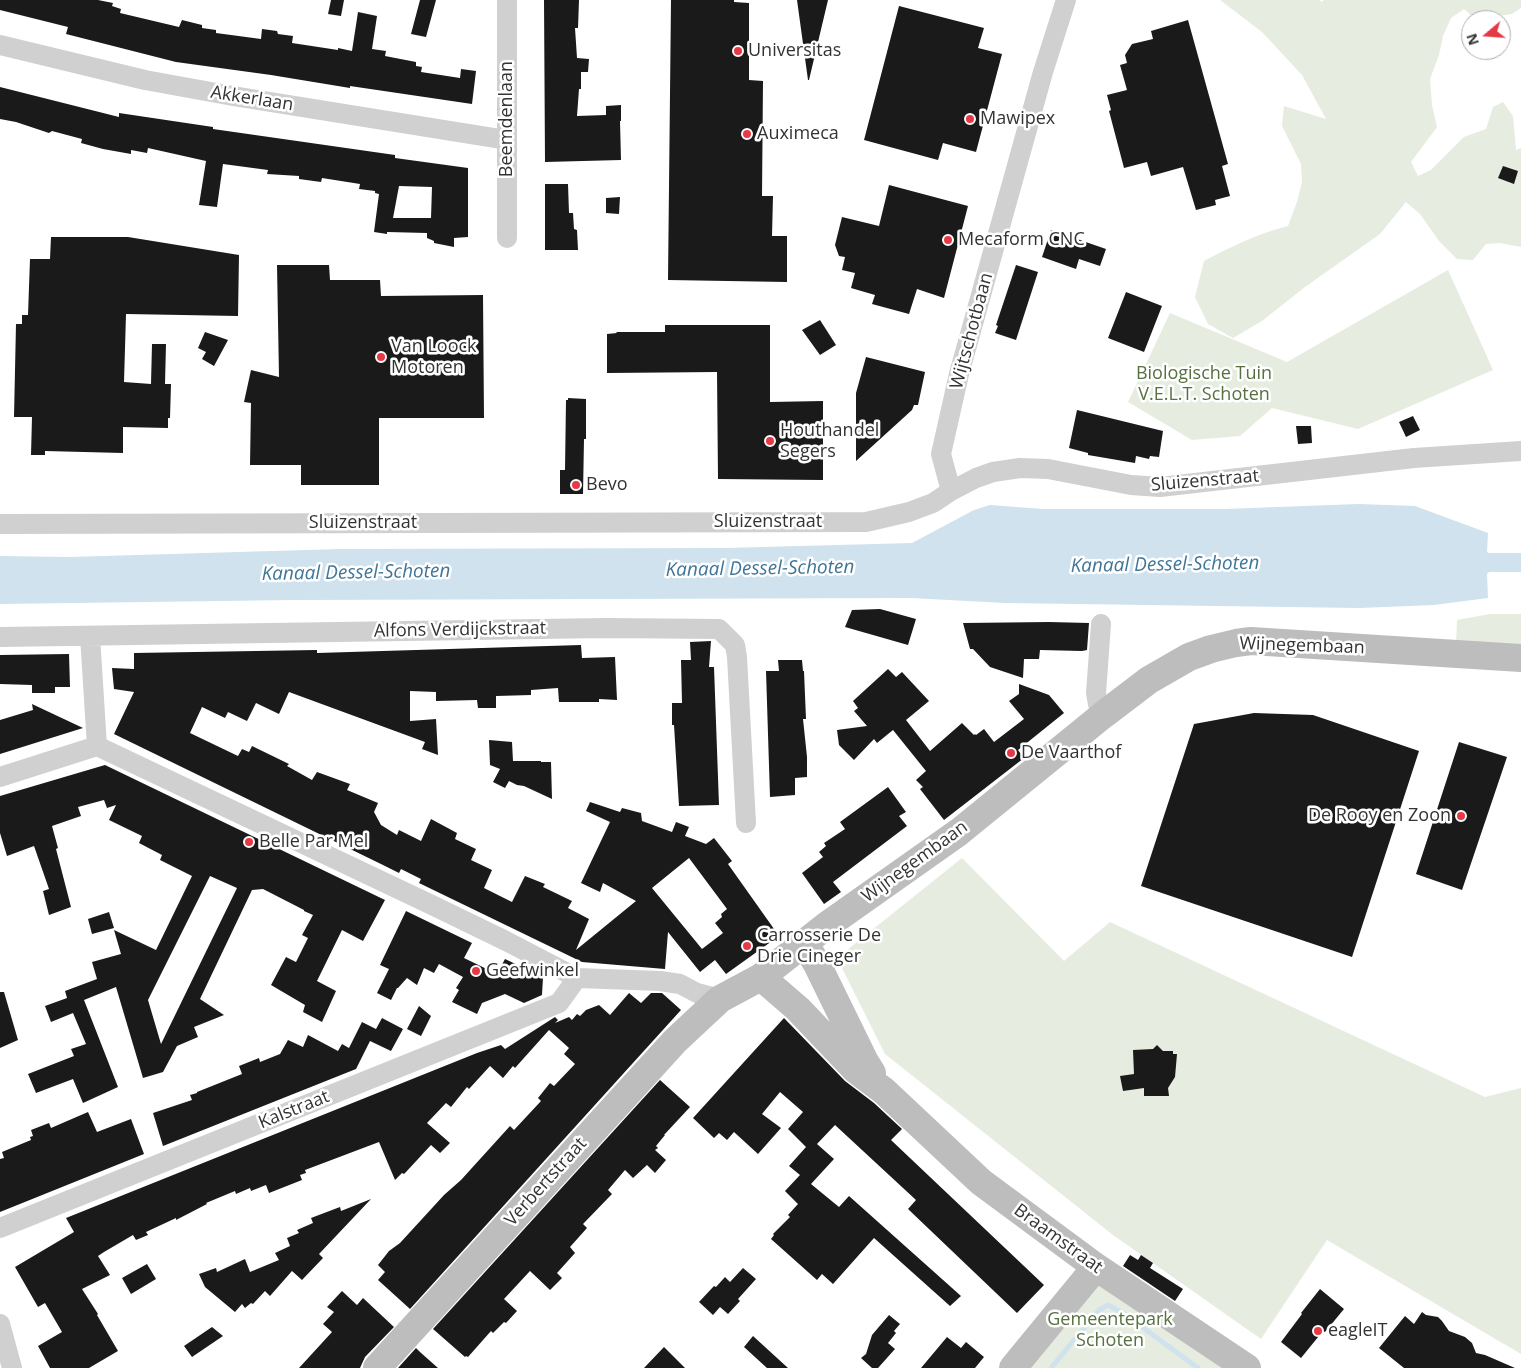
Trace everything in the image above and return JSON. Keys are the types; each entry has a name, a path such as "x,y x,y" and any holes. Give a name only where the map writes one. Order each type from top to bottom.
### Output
{"street":[{"name":"Beemdenlaan","path":"507,0 507,238"},
{"name":"Wijtschotbaan","path":"951,490 941,454 960,374 1042,72 1066,0"},
{"name":"Akkerlaan","path":"0,45 155,82 507,140"},
{"name":"Sluizenstraat","path":"0,524 866,522 909,512 933,503 951,490 985,475 1020,468 1048,469 1131,485 1160,487 1414,458 1521,451"},
{"path":"1100,624 1096,693 1103,715"},
{"name":"Alfons Verdijckstraat","path":"0,637 630,628 653,630 719,629 735,645 737,657 746,823"},
{"path":"90,636 97,746"},
{"name":"Wijnegembaan","path":"720,999 761,977 826,926 958,832 1149,680 1189,657 1210,648 1250,641 1521,658"},
{"path":"0,777 97,746 434,906 577,978 660,981 680,984 697,993 720,999"},
{"name":"Braamstraat","path":"805,944 817,964 842,1040 856,1070 884,1091 981,1182 1096,1267 1247,1368"},
{"name":"Braamstraat","path":"761,977 798,1009 842,1040"},
{"name":"Kalstraat","path":"0,1228 559,1003 577,978"},
{"name":"Verbertstraat","path":"377,1368 675,1041 720,999"},
{"path":"1013,1368 1096,1267"},
{"path":"0,1324 12,1368"}],"green space":[{"path":"1220,0 1319,0 1322,2 1324,0 1521,0 1521,8 1512,14 1511,10 1464,9 1451,18 1443,36 1439,55 1430,79 1432,105 1437,127 1411,162 1418,176 1431,170 1464,137 1486,129 1493,107 1503,102 1513,116 1516,150 1521,148 1521,247 1500,243 1486,244 1473,260 1457,259 1439,241 1420,214 1406,202 1380,234 1305,287 1262,321 1233,338 1208,324 1195,297 1204,261 1235,245 1288,226 1297,202 1302,182 1301,164 1282,126 1284,106 1326,119 1302,75 1262,32"},
{"name":"Biologische Tuin V.E.L.T. Schoten","path":"1448,270 1493,370 1358,429 1272,408 1240,436 1192,440 1128,402 1170,313 1287,362"},
{"path":"1490,614 1521,614 1521,649 1456,645 1457,620"},
{"path":"962,858 1064,961 1110,922 1485,1097 1521,1088 1521,1354 1327,1240 1261,1339 1113,1235 885,1054 837,958"},
{"name":"Gemeentepark Schoten","path":"1105,1278 1222,1368 1031,1368"}],"water":[{"name":"Kanaal Dessel-Schoten","path":"1358,504 1415,506 1488,533 1487,552 1521,553 1521,572 1489,572 1487,574 1488,598 1434,605 1359,608 1005,603 911,598 294,600 0,604 0,556 70,557 340,549 726,548 912,543 974,510 990,505 1043,509 1225,509"}],"building":[{"path":"0,0 98,0 113,3 112,6 121,9 120,13 179,27 182,20 202,25 202,28 216,30 216,33 261,39 262,29 277,31 278,34 293,36 292,43 352,51 358,12 377,16 372,49 386,51 385,56 416,62 416,66 422,67 421,72 460,78 461,69 476,71 472,104 176,62 66,34 68,27 0,10"},
{"path":"331,0 344,0 341,16 328,14"},
{"path":"420,0 436,0 426,37 411,34"},
{"path":"544,0 579,0 578,28 575,28 577,58 589,59 588,72 581,72 581,89 579,89 577,116 606,115 606,106 621,105 621,160 545,162"},
{"path":"671,0 734,0 734,2 749,3 749,80 763,81 762,196 773,196 772,236 787,236 787,282 668,280"},
{"path":"797,0 828,0 809,80 808,80"},
{"path":"899,6 984,28 978,48 1002,54 976,152 943,143 938,160 864,140"},
{"path":"1188,20 1228,164 1222,166 1230,196 1215,200 1216,205 1196,210 1183,167 1151,176 1147,162 1124,168 1109,111 1111,110 1107,95 1127,90 1120,65 1127,63 1125,55 1132,44 1153,39 1151,31"},
{"path":"0,87 119,117 119,113 468,168 468,237 454,238 454,247 434,243 434,241 427,238 427,233 387,232 387,234 374,232 379,194 375,193 375,191 359,189 360,184 322,178 321,182 299,179 299,176 267,174 268,170 223,164 217,207 199,205 206,161 148,148 147,153 131,150 131,154 103,149 81,143 82,139 52,131 49,133 16,122 0,119","holes":["399,186 432,187 431,218 393,218"]},
{"path":"1503,166 1518,171 1514,184 1498,178"},
{"path":"545,184 568,184 569,213 573,213 574,229 577,230 578,250 545,250"},
{"path":"889,185 968,206 944,298 917,289 909,314 872,304 875,295 851,288 855,273 842,270 845,257 839,256 835,245 842,217 879,226"},
{"path":"620,197 619,214 606,213 606,198"},
{"path":"1051,230 1106,249 1100,266 1079,259 1076,269 1042,257"},
{"path":"51,237 128,237 239,255 238,316 126,314 124,382 151,384 152,344 166,344 165,384 171,384 168,428 123,427 123,453 45,451 45,455 31,455 32,417 14,417 16,324 22,324 22,315 28,315 30,259 50,259"},
{"name":"Van Loock Motoren","path":"277,265 329,265 330,280 380,280 381,296 483,295 484,418 379,418 379,485 301,485 301,465 250,465 251,403 244,402 251,370 279,377"},
{"path":"1016,265 1038,272 1016,340 995,333"},
{"path":"1126,292 1162,306 1144,352 1108,338"},
{"path":"820,320 836,345 820,355 802,330"},
{"name":"Houthandel Segers","path":"665,325 770,325 770,402 823,401 823,480 718,479 717,372 607,373 607,334 616,332 665,332"},
{"path":"205,332 228,340 214,366 202,359 206,352 198,348"},
{"path":"866,357 925,372 918,405 914,405 912,410 856,461 856,393"},
{"path":"568,398 586,399 583,494 560,494 560,470 565,470 566,400"},
{"path":"1077,410 1163,431 1159,457 1150,456 1149,459 1136,456 1135,463 1088,455 1088,453 1069,448"},
{"path":"1413,416 1420,430 1406,437 1399,422"},
{"path":"1296,426 1311,426 1312,443 1298,444"},
{"path":"880,609 916,619 908,645 845,627 852,610"},
{"path":"963,623 1089,623 1087,650 1040,650 1039,659 1024,659 1023,678 990,667 973,649 970,649"},
{"path":"711,641 709,667 714,667 719,805 679,806 672,703 682,703 681,660 691,660 690,642"},
{"path":"581,645 582,658 615,657 617,700 599,699 599,702 559,702 558,688 531,690 531,695 496,696 496,708 478,708 477,700 436,701 436,692 410,691 410,721 436,719 438,755 422,749 425,742 289,692 279,714 256,703 247,721 228,712 225,718 202,707 190,733 238,756 242,749 249,752 252,746 289,764 287,766 312,780 317,772 350,784 347,790 378,803 374,812 381,825 397,835 399,830 421,841 431,819 457,833 455,839 476,849 471,860 492,870 484,888 512,902 525,876 545,884 543,887 572,901 568,908 589,919 576,950 636,901 603,883 600,892 581,883 610,822 586,811 590,802 620,812 622,808 641,813 642,821 672,832 676,822 689,827 685,836 706,844 714,838 732,861 728,864 779,936 726,974 715,960 700,972 668,932 665,969 582,962 419,883 421,879 401,869 399,873 114,734 134,692 114,689 112,668 134,669 134,653 317,650 317,653","holes":["689,858 727,909 715,923 723,933 702,949 652,888"]},
{"path":"69,654 70,687 55,687 55,693 32,693 32,685 0,684 0,655"},
{"path":"778,660 802,660 804,671 806,719 803,719 807,777 795,778 795,795 770,797 766,671 779,671"},
{"path":"888,669 896,677 902,672 929,701 906,720 930,751 962,723 974,735 984,729 994,742 1024,719 1009,701 1019,694 1019,684 1049,695 1064,713 1018,750 1024,758 944,820 920,789 923,787 916,780 926,771 893,730 877,743 874,739 854,760 839,745 837,730 867,726 854,711 858,708 853,701"},
{"path":"32,704 83,728 0,754 0,720 33,710"},
{"path":"1254,713 1313,715 1419,751 1352,957 1141,886 1194,724"},
{"path":"489,740 512,742 513,761 551,762 552,799 509,781 505,788 493,782 500,769 490,765"},
{"name":"De Rooy en Zoon","path":"1459,742 1507,757 1462,890 1416,874"},
{"path":"105,765 385,900 363,941 342,930 317,981 336,991 322,1022 303,1012 305,1005 271,985 286,957 296,962 308,938 302,935 313,915 263,889 252,890 200,999 224,1015 194,1027 198,1037 177,1046 163,1072 143,1078 116,987 84,1000 118,1087 83,1103 73,1079 36,1093 28,1074 74,1056 71,1049 86,1044 73,1013 51,1022 45,1006 67,998 65,991 97,979 92,962 121,954 114,930 156,950 192,876 160,860 162,855 139,843 142,836 109,820 116,805 107,808 104,800 78,807 81,816 52,826 71,907 49,915 43,891 49,889 34,846 7,856 0,833 0,796","holes":["210,876 237,888 161,1044 148,1000"]},
{"path":"888,787 906,812 899,816 907,826 833,882 841,892 824,904 802,873 823,857 819,852 826,846 824,843 845,829 840,822"},
{"path":"406,911 472,943 464,958 497,974 505,959 543,977 542,995 524,1003 505,994 482,1003 477,1014 452,1002 459,990 456,988 463,977 439,964 434,973 424,968 417,985 407,978 397,988 391,1000 377,993 389,969 380,965"},
{"path":"109,912 114,928 92,934 88,919"},
{"path":"0,992 4,992 18,1040 0,1048"},
{"path":"629,993 641,1003 651,993 662,993 681,1010 410,1309 378,1280 385,1272 378,1265 389,1251 400,1243 444,1195 461,1180 510,1126 514,1130 541,1101 538,1098 550,1083 554,1086 575,1064 564,1054 569,1048 549,1030 515,1068 513,1066 503,1078 490,1066 469,1089 467,1087 451,1107 446,1103 427,1123 450,1143 440,1153 431,1145 404,1174 402,1173 395,1180 379,1142 305,1170 306,1173 300,1175 302,1180 269,1193 266,1185 251,1191 250,1188 236,1194 235,1191 206,1203 176,1220 176,1218 146,1232 148,1235 136,1240 133,1235 98,1256 110,1275 82,1289 118,1351 89,1368 50,1368 38,1346 62,1332 45,1303 38,1307 15,1267 74,1232 66,1218 477,1053 501,1045 505,1049 555,1017 558,1020 555,1023 569,1017 572,1020 577,1014 580,1016 586,1010 599,1005 610,1015"},
{"path":"419,1006 431,1016 421,1036 407,1029"},
{"path":"382,1018 403,1029 391,1051 370,1041 356,1069 163,1146 153,1113 192,1100 190,1095 242,1074 239,1066 259,1058 260,1062 280,1054 288,1040 303,1047 308,1035 338,1051 342,1044 349,1048 362,1022 376,1029"},
{"path":"784,1018 845,1081 874,1103 902,1129 891,1140 1044,1285 1017,1313 908,1209 916,1200 835,1125 817,1144 834,1159 811,1184 839,1207 849,1196 961,1296 950,1306 874,1238 833,1284 822,1274 817,1280 771,1239 773,1234 790,1217 788,1215 798,1204 785,1191 800,1175 789,1166 806,1147 788,1129 803,1112 780,1092 762,1114 781,1128 758,1154 734,1132 727,1140 719,1133 714,1138 693,1118"},
{"path":"1157,1045 1163,1051 1173,1051 1173,1054 1177,1054 1175,1077 1168,1088 1169,1096 1144,1096 1144,1088 1123,1091 1120,1076 1134,1074 1133,1050 1153,1049"},
{"path":"660,1080 690,1107 656,1146 658,1148 655,1150 666,1160 655,1173 647,1165 633,1178 625,1170 608,1190 612,1194 583,1224 587,1228 570,1247 575,1253 557,1273 562,1278 550,1290 530,1271 504,1299 517,1311 493,1333 491,1331 468,1357 465,1357 433,1329"},
{"path":"88,1112 97,1132 131,1119 144,1154 0,1212 0,1159 4,1158 2,1152 31,1140 30,1137 33,1136 31,1130 49,1123 51,1128"},
{"path":"371,1199 319,1254 323,1258 302,1280 292,1271 270,1296 265,1291 253,1304 251,1303 245,1308 242,1304 235,1312 205,1287 199,1274 216,1268 217,1272 245,1259 250,1272 279,1260 275,1253 290,1246 287,1238 299,1233 297,1230 313,1223 311,1218 340,1207 341,1211"},
{"path":"1130,1255 1138,1260 1141,1255 1153,1263 1150,1268 1183,1289 1175,1301 1123,1266"},
{"path":"147,1264 156,1279 131,1294 122,1278"},
{"path":"743,1268 756,1279 738,1299 740,1301 728,1314 720,1307 713,1315 699,1302 725,1277 730,1282"},
{"path":"1320,1289 1344,1309 1301,1358 1281,1342"},
{"path":"342,1291 357,1305 363,1298 394,1327 365,1357 360,1368 299,1368 332,1332 323,1324 334,1312 327,1307"},
{"path":"1422,1312 1426,1315 1438,1317 1449,1331 1465,1337 1472,1343 1476,1353 1515,1368 1404,1368 1379,1348 1405,1316 1414,1324"},
{"path":"889,1315 900,1324 888,1343 895,1349 878,1368 872,1368 861,1358 866,1354 872,1335"},
{"path":"212,1327 223,1336 192,1357 184,1346"},
{"path":"753,1336 788,1368 767,1368 744,1347"},
{"path":"947,1337 961,1348 966,1342 984,1357 975,1368 921,1368"},
{"path":"664,1347 685,1368 644,1368"},
{"path":"416,1348 420,1352 438,1368 398,1368"}],"waterway":[{"path":"1051,1368 1099,1310 1108,1305 1123,1313 1198,1368"}],"place":[{"name":"Universitas","path":"738,51"},
{"name":"Mawipex","path":"970,119"},
{"name":"Auximeca","path":"747,134"},
{"name":"Mecaform CNC","path":"948,240"},
{"name":"Van Loock Motoren","path":"381,357"},
{"name":"Houthandel Segers","path":"770,441"},
{"name":"Bevo","path":"576,485"},
{"name":"De Vaarthof","path":"1011,753"},
{"name":"De Rooy en Zoon","path":"1461,816"},
{"name":"Belle Par Mel","path":"249,842"},
{"name":"Carrosserie De Drie Cineger","path":"747,946"},
{"name":"Geefwinkel","path":"476,971"},
{"name":"eagleIT","path":"1318,1331"}]}
